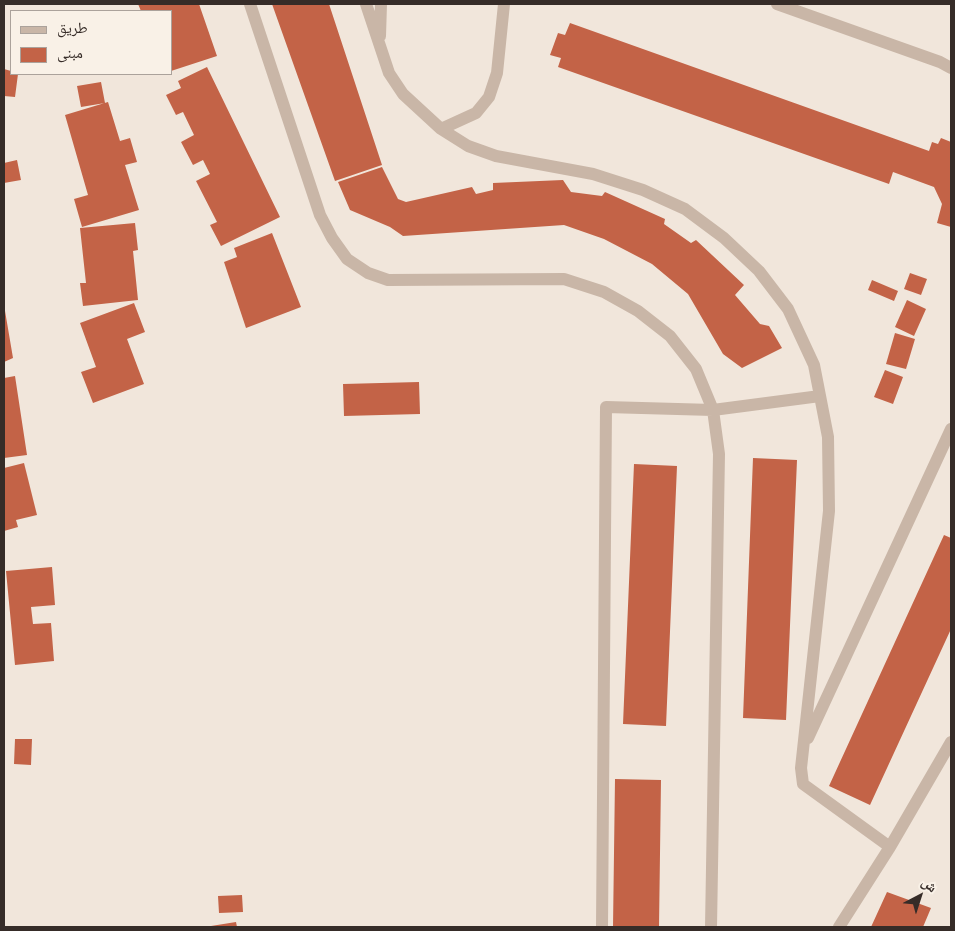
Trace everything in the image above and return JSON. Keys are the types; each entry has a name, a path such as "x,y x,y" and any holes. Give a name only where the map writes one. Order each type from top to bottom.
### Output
{"street":[{"path":"250,4 320,215 332,238 347,259 368,274 388,280 564,279 604,292 638,311 670,336 696,369 713,410 719,454 711,927"},
{"path":"366,4 389,73 403,94 441,129 468,146 496,156 593,174 643,190 685,208 724,238 759,271 788,309 814,365 828,437 829,511 800,768 803,784 890,847"},
{"path":"379,44 382,4"},
{"path":"441,129 476,113 489,97 497,73 504,4"},
{"path":"777,4 940,62 951,68"},
{"path":"602,927 606,407 713,410 820,396"},
{"path":"803,749 951,429"},
{"path":"839,927 890,847 951,742"}],"building":[{"path":"138,4 199,4 217,56 172,71 172,10 141,10"},
{"path":"272,4 329,4 382,165 335,181"},
{"path":"570,23 929,151 932,142 938,144 941,138 951,142 951,227 937,223 942,204 934,187 893,172 889,184 558,67 561,58 550,55 558,33 565,35"},
{"path":"207,67 280,217 221,246 210,225 217,222 196,181 210,174 203,160 193,165 181,142 194,135 183,112 176,115 166,95 181,88 178,81"},
{"path":"4,69 10,71 10,75 18,75 15,97 4,96"},
{"path":"101,82 105,103 81,107 77,86"},
{"path":"108,102 120,141 130,138 137,162 125,165 139,210 82,227 74,199 88,195 65,115"},
{"path":"17,160 21,180 4,183 4,163"},
{"path":"382,167 398,199 406,202 472,187 476,194 493,190 493,183 563,180 571,192 602,196 605,192 665,219 664,224 691,243 696,240 744,285 735,295 760,324 769,326 782,348 742,368 723,354 688,294 652,264 604,239 564,225 403,236 390,227 350,210 338,182"},
{"path":"135,223 138,250 133,251 138,300 83,306 80,283 86,283 80,228"},
{"path":"272,233 301,307 246,328 224,262 237,257 234,248"},
{"path":"910,273 927,279 921,295 904,289"},
{"path":"872,280 898,291 894,301 868,290"},
{"path":"907,300 926,309 914,336 895,327"},
{"path":"134,303 145,332 127,339 144,384 93,403 81,372 96,367 80,323"},
{"path":"4,305 13,358 4,362"},
{"path":"895,333 915,339 906,369 886,364"},
{"path":"885,370 903,377 893,404 874,397"},
{"path":"15,376 27,455 4,458 4,378"},
{"path":"419,382 420,414 344,416 343,384"},
{"path":"753,458 797,460 786,720 743,718"},
{"path":"24,463 37,515 16,520 18,527 4,531 4,468"},
{"path":"634,464 677,466 666,726 623,724"},
{"path":"944,535 951,538 951,629 870,805 829,786"},
{"path":"52,567 55,605 31,607 33,624 51,623 54,661 15,665 6,571"},
{"path":"15,739 32,739 31,765 14,764"},
{"path":"615,779 661,780 659,927 613,927"},
{"path":"887,892 931,908 923,927 871,927"},
{"path":"242,895 243,912 219,913 218,896"},
{"path":"236,922 237,927 211,927 211,926"}]}
